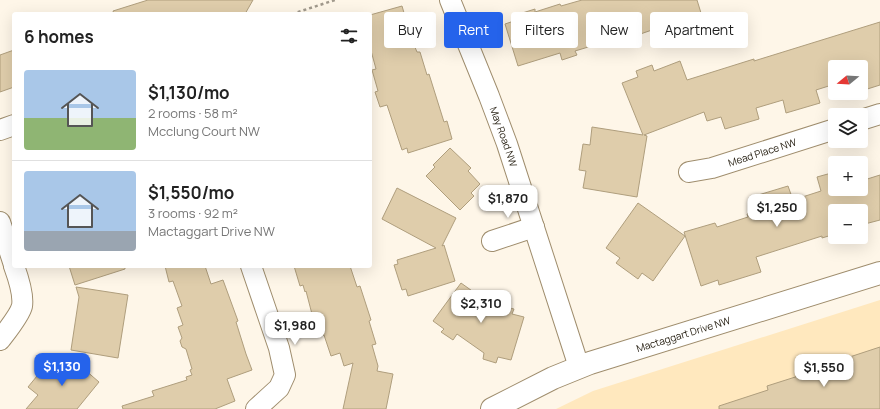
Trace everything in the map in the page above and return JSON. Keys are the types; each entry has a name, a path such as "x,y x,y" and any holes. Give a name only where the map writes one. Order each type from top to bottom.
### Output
{"street":[{"name":"May Road NW","path":"450,0 507,144 579,367"},
{"path":"868,118 880,114"},
{"path":"0,130 12,126"},
{"name":"Mead Place NW","path":"689,172 712,168 828,130"},
{"path":"0,222 12,260"},
{"path":"492,241 534,228"},
{"path":"0,340 10,328 22,306 19,281 15,268"},
{"path":"252,268 279,348 285,375 279,388 256,409"},
{"name":"Mactaggart Drive NW","path":"492,409 546,381 579,367 880,273"}],"path":[{"path":"298,12 335,0"}],"shaded area":[{"path":"880,300 880,409 556,409 593,391"}],"building":[{"path":"148,0 253,0 246,12 113,11"},
{"path":"582,0 697,0 701,12 650,12 650,31 642,33 642,12 586,12 586,48 575,51 577,55 562,60 560,53 518,66 512,48 578,48 578,12 535,12 560,4 561,6"},
{"path":"402,6 404,12 384,12 384,48 415,48 417,52 420,52 427,75 429,74 444,122 447,121 452,139 408,153 407,148 402,150 387,105 380,107 375,92 378,91 372,70 376,69 372,54 372,14"},
{"path":"535,9 535,12 526,12"},
{"path":"511,22 511,43 505,24"},
{"path":"880,22 880,85 868,89 868,60 828,60 828,86 816,90 820,103 786,113 783,100 756,108 759,119 725,129 721,117 707,121 704,112 644,135 647,136 637,197 583,188 586,171 579,170 583,144 590,145 592,127 643,135 622,83 638,77 636,71 652,65 654,71 680,61 687,80 754,59 754,61"},
{"path":"12,51 12,88 0,92 0,55"},
{"path":"450,148 471,168 468,171 480,184 471,193 474,196 460,210 426,176 435,167 433,165"},
{"path":"828,174 828,196 868,196 868,179 880,175 880,220 868,223 868,204 828,204 828,236 822,238 822,236 756,257 761,272 719,285 718,280 701,286 684,232 715,223 717,227 748,217 747,214 759,210 755,196 788,186 793,200 821,191 817,177"},
{"path":"397,188 456,218 442,246 444,245 455,281 408,296 406,289 402,290 394,265 398,264 397,260 436,248 382,219"},
{"path":"638,203 685,236 653,281 642,273 638,279 616,263 620,258 606,248"},
{"path":"70,268 125,268 125,269 75,285"},
{"path":"166,268 206,268 211,284 223,280 238,321 236,322 252,370 227,379 235,401 215,409 123,409 122,406 154,396 152,391 187,380 186,377 192,375 190,370 192,369 186,349 182,347 180,341 182,338 178,327 183,325 177,308 182,306 173,281 169,282"},
{"path":"295,268 351,268 357,287 360,286 371,320 369,321 376,344 372,345 378,366 377,371 393,374 386,409 343,409 353,363 344,366 340,353 331,356 324,335 317,337 311,319 313,318 306,291 305,292 303,285 300,286"},
{"path":"461,283 489,303 491,297 504,301 502,306 514,309 512,314 524,317 511,360 498,357 496,363 483,359 484,353 457,334 453,340 441,332 444,329 433,321"},
{"path":"76,287 128,295 118,358 71,350 79,297"},
{"path":"880,347 880,409 719,409 719,406 768,390 767,386"},
{"path":"70,357 99,382 77,409 26,409 38,395 28,387 51,359 67,372"}]}
